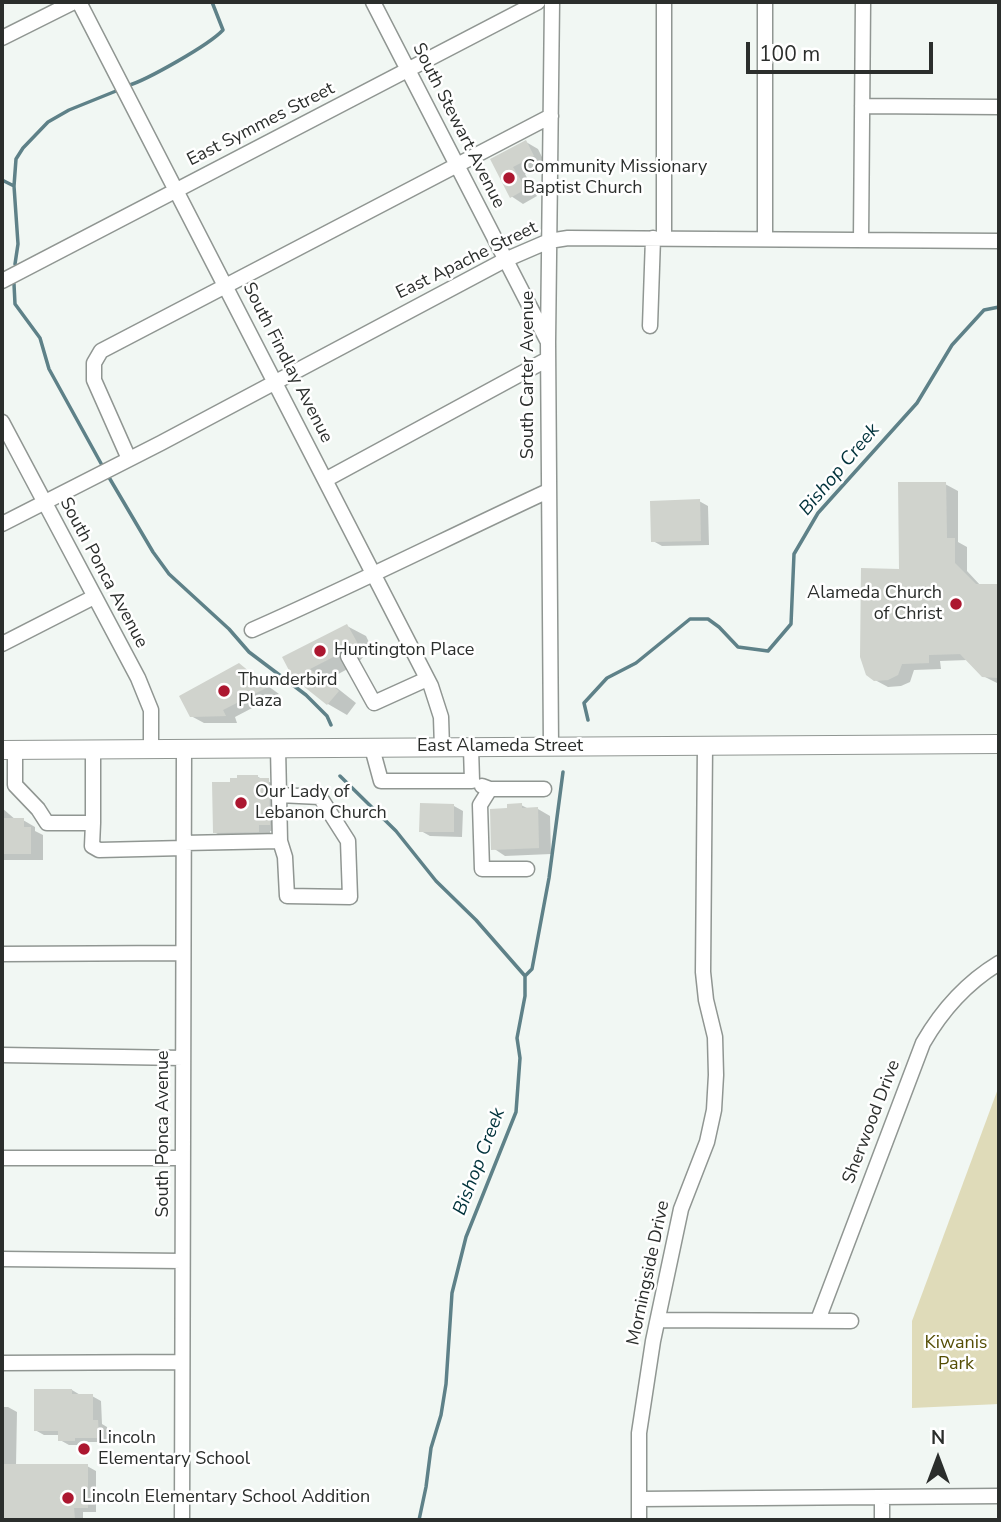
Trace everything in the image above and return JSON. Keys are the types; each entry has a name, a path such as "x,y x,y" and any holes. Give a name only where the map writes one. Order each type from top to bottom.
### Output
{"main road":[{"name":"East Alameda Street","path":"8,750 999,744"}],"street":[{"path":"2,38 76,2"},
{"name":"South Findlay Avenue","path":"76,2 428,679 441,717 442,748"},
{"name":"South Stewart Avenue","path":"373,2 548,342"},
{"name":"East Symmes Street","path":"2,281 538,2"},
{"name":"South Carter Avenue","path":"551,747 548,342 552,2"},
{"path":"650,326 659,238 664,2"},
{"path":"765,2 765,239"},
{"path":"861,240 863,2"},
{"path":"862,106 999,107"},
{"path":"129,458 94,380 96,357 110,345 551,116"},
{"name":"East Apache Street","path":"2,524 505,260 549,241 568,238 659,238 999,241"},
{"path":"326,480 548,359"},
{"name":"South Ponca Avenue","path":"2,422 94,597 150,688 151,748"},
{"path":"252,630 548,491"},
{"path":"2,644 94,597"},
{"path":"348,656 374,703 428,679"},
{"name":"Morningside Drive","path":"639,1520 639,1433 658,1320 681,1209 708,1142 716,1095 715,1037 703,972 705,746"},
{"name":"South Ponca Avenue","path":"182,1520 184,748"},
{"path":"278,748 279,795 280,841 285,858 287,896 350,897 348,841 320,797 279,795"},
{"path":"372,748 381,780 472,780 490,789 544,789"},
{"path":"471,748 472,780"},
{"path":"93,749 92,846 99,850 280,841"},
{"path":"8,750 15,785 38,809 47,823 93,823"},
{"path":"490,789 480,805 482,869 527,869"},
{"path":"2,954 183,953"},
{"name":"Sherwood Drive","path":"818,1320 923,1043 943,1012 963,989 999,963"},
{"path":"2,1055 183,1058"},
{"path":"2,1158 183,1158"},
{"path":"2,1259 182,1261"},
{"path":"658,1320 851,1321"},
{"path":"2,1363 182,1362"},
{"path":"640,1499 999,1496"},
{"path":"882,1497 882,1520"}],"green space":[{"name":"Kiwanis Park","path":"999,1086 999,1404 912,1408 912,1321"}],"building":[{"name":"Community Missionary Baptist Church","path":"526,140 534,156 513,167 526,189 510,198 490,159"},
{"path":"898,482 946,482 947,538 955,538 955,563 976,584 999,584 999,678 982,677 960,654 929,655 929,663 902,664 898,675 888,680 874,681 866,675 860,657 861,568 899,569"},
{"path":"700,499 701,541 651,542 650,501"},
{"name":"Huntington Place","path":"347,624 358,644 344,647 339,654 310,669 339,691 327,705 293,678 282,657"},
{"name":"Thunderbird Plaza","path":"239,663 268,687 223,710 226,716 190,717 179,696"},
{"name":"Our Lady of Lebanon Church","path":"237,775 269,778 270,825 259,825 259,832 213,833 212,782 230,782 230,778 237,778"},
{"path":"420,803 454,804 454,832 419,832"},
{"path":"522,803 522,808 538,807 539,848 491,850 490,809 507,808 507,804"},
{"path":"2,818 24,818 24,827 31,827 31,854 2,854"},
{"path":"34,1389 72,1389 72,1394 93,1394 93,1420 98,1420 99,1438 58,1441 58,1431 34,1431"},
{"path":"2,1464 88,1464 88,1508 74,1508 75,1520 2,1520"}],"waterway":[{"path":"127,86 177,61 223,30 212,2"},
{"path":"15,264 18,244 14,186 16,159 48,122 69,110 121,89"},
{"path":"2,180 14,186"},
{"path":"14,284 15,304 40,338 49,369 103,467"},
{"name":"Bishop Creek","path":"588,720 584,703 607,678 636,663 690,619 708,619 738,647 768,651 791,624 794,554 818,513 917,403 952,345 984,310 999,307"},
{"path":"107,474 169,574 229,629 249,652 306,695 327,716 331,725"},
{"name":"Bishop Creek","path":"419,1520 431,1448 441,1415 446,1384 452,1293 466,1237 516,1112 520,1058 517,1038 525,996 525,976 532,969 549,878 563,772"},
{"path":"340,776 396,831 436,881 476,920 525,976"}],"place":[{"name":"Community Missionary Baptist Church","path":"509,178"},
{"name":"Alameda Church of Christ","path":"956,604"},
{"name":"Huntington Place","path":"320,651"},
{"name":"Thunderbird Plaza","path":"224,691"},
{"name":"Our Lady of Lebanon Church","path":"241,803"},
{"name":"Lincoln Elementary School","path":"84,1449"},
{"name":"Lincoln Elementary School Addition","path":"68,1498"}]}
